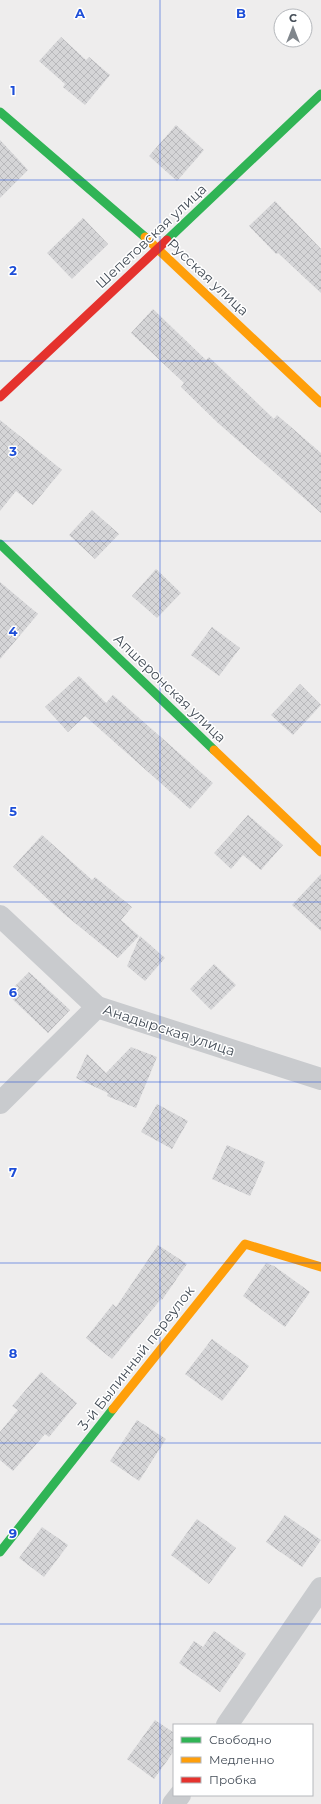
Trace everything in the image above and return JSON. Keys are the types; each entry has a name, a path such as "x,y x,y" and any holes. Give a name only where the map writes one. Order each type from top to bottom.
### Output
{"street":[{"name":"Шепетовская улица","path":"0,397 321,94"},
{"name":"Русская улица","path":"0,112 158,248 321,403"},
{"name":"Апшеронская улица","path":"0,544 321,852"},
{"name":"Анадырская улица","path":"0,916 97,1007 321,1078"},
{"path":"0,1103 97,1007"},
{"name":"3-й Былинный переулок","path":"0,1552 245,1244 321,1267"},
{"path":"228,1724 321,1588"}],"building":[{"path":"61,37 86,60 89,57 110,75 85,105 63,87 65,84 39,61"},
{"path":"176,125 204,150 177,181 149,156"},
{"path":"0,140 28,170 0,198"},
{"path":"275,201 321,249 321,293 278,253 276,254 249,226"},
{"path":"83,218 108,244 72,279 47,253"},
{"path":"153,309 206,360 209,357 274,419 277,415 321,453 321,513 218,423 181,387 184,383 131,333"},
{"path":"0,420 62,470 33,505 16,491 0,511"},
{"path":"92,510 119,534 95,559 69,535"},
{"path":"156,569 181,593 157,618 132,596"},
{"path":"0,582 38,614 0,659"},
{"path":"212,627 240,648 219,676 191,655"},
{"path":"79,676 106,703 113,695 213,783 190,809 85,716 68,732 45,707"},
{"path":"300,684 321,705 293,735 271,715"},
{"path":"248,815 283,845 261,870 243,855 231,869 214,853"},
{"path":"42,835 92,880 95,877 132,907 121,920 139,936 118,958 64,914 13,867"},
{"path":"321,874 321,931 292,905"},
{"path":"140,936 165,958 145,981 127,966"},
{"path":"214,964 236,985 211,1010 190,989"},
{"path":"29,972 70,1010 48,1033 7,994"},
{"path":"131,1047 157,1057 136,1108 107,1096 108,1093 76,1078 87,1054 106,1073"},
{"path":"157,1104 188,1121 172,1149 141,1132"},
{"path":"227,1145 265,1162 250,1196 212,1179"},
{"path":"158,1245 187,1264 162,1300 161,1299 112,1359 86,1338 113,1304 116,1307"},
{"path":"266,1263 274,1266 310,1292 285,1327 243,1296"},
{"path":"212,1339 249,1366 222,1401 185,1374"},
{"path":"41,1372 77,1403 49,1437 45,1434 13,1471 0,1460 0,1432 18,1410 12,1406"},
{"path":"137,1420 166,1439 139,1481 110,1461"},
{"path":"285,1515 321,1540 302,1567 266,1542"},
{"path":"197,1519 236,1548 209,1584 171,1555"},
{"path":"42,1527 68,1545 44,1577 19,1558"},
{"path":"214,1631 246,1654 220,1692 179,1663 194,1641 203,1647"},
{"path":"155,1720 173,1732 173,1752 154,1779 127,1759"}],"traffic: fast":[{"path":"167,240 321,94"},
{"path":"0,112 145,237"},
{"path":"0,544 214,750"},
{"path":"0,1552 113,1409"}],"traffic: slow":[{"path":"145,237 321,403"},
{"path":"214,750 321,852"},
{"path":"113,1409 245,1244 321,1267"}],"traffic: jam":[{"path":"0,397 167,240"}]}
